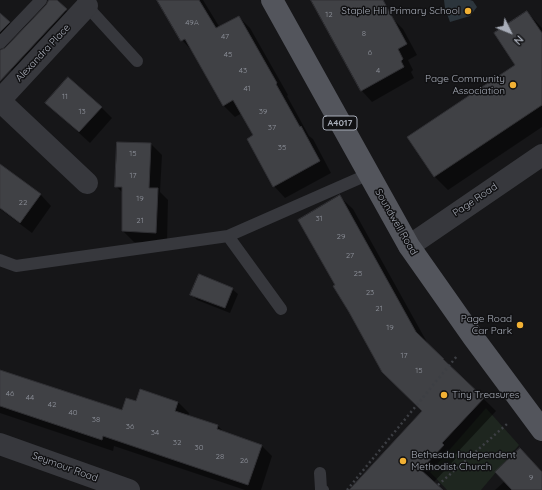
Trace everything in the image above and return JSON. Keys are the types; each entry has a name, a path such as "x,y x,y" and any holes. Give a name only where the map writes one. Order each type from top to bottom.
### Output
{"main road":[{"name":"Soundwell Road","path":"272,0 409,246 431,279 542,430"}],"street":[{"name":"Alexandra Place","path":"84,3 0,101 87,183"},
{"name":"Page Road","path":"409,246 542,154"},
{"name":"Seymour Road","path":"0,444 129,490"}],"lane":[{"path":"0,43 41,0"},
{"path":"84,3 137,61"},
{"path":"0,260 16,266 228,236 369,174"},
{"path":"228,236 281,309"},
{"path":"320,473 322,490"}],"path":[{"path":"347,490 473,337"},
{"path":"438,486 525,408"}],"shaded area":[{"path":"444,0 470,0 473,1 477,7 470,16 450,22"},
{"path":"486,408 519,445 481,490 447,490 430,472"}],"building":[{"path":"49,0 57,0 67,9 0,81 0,50 5,48"},
{"path":"157,0 199,0 216,28 239,16 320,161 273,187 247,139 253,135 233,100 223,106 185,39 181,41"},
{"path":"311,0 383,0 407,44 398,49 403,59 401,61 404,67 361,91"},
{"name":"Page Community Association","path":"527,11 542,33 542,105 434,177 407,137 515,65 494,33"},
{"path":"0,13 10,22 0,32"},
{"path":"68,77 102,107 79,132 45,103"},
{"path":"117,142 151,143 149,188 158,188 156,233 122,231 122,187 115,187"},
{"path":"0,164 41,194 20,223 0,208"},
{"path":"340,195 416,332 484,398 442,443 444,445 421,470 443,490 349,490 422,411 382,372 333,286 335,285 298,220"},
{"path":"199,274 233,288 225,308 190,295"},
{"path":"0,370 122,410 126,398 136,401 140,389 178,402 175,411 218,425 217,429 262,445 248,485 103,436 102,440 0,406"},
{"path":"520,448 542,472 542,490 512,490 495,472"}],"place":[{"name":"Staple Hill Primary School","path":"468,11"},
{"name":"Page Community Association","path":"513,85"},
{"name":"Page Road Car Park","path":"520,325"},
{"name":"Tiny Treasures","path":"444,395"},
{"name":"Bethesda Independent Methodist Church","path":"403,461"}]}
